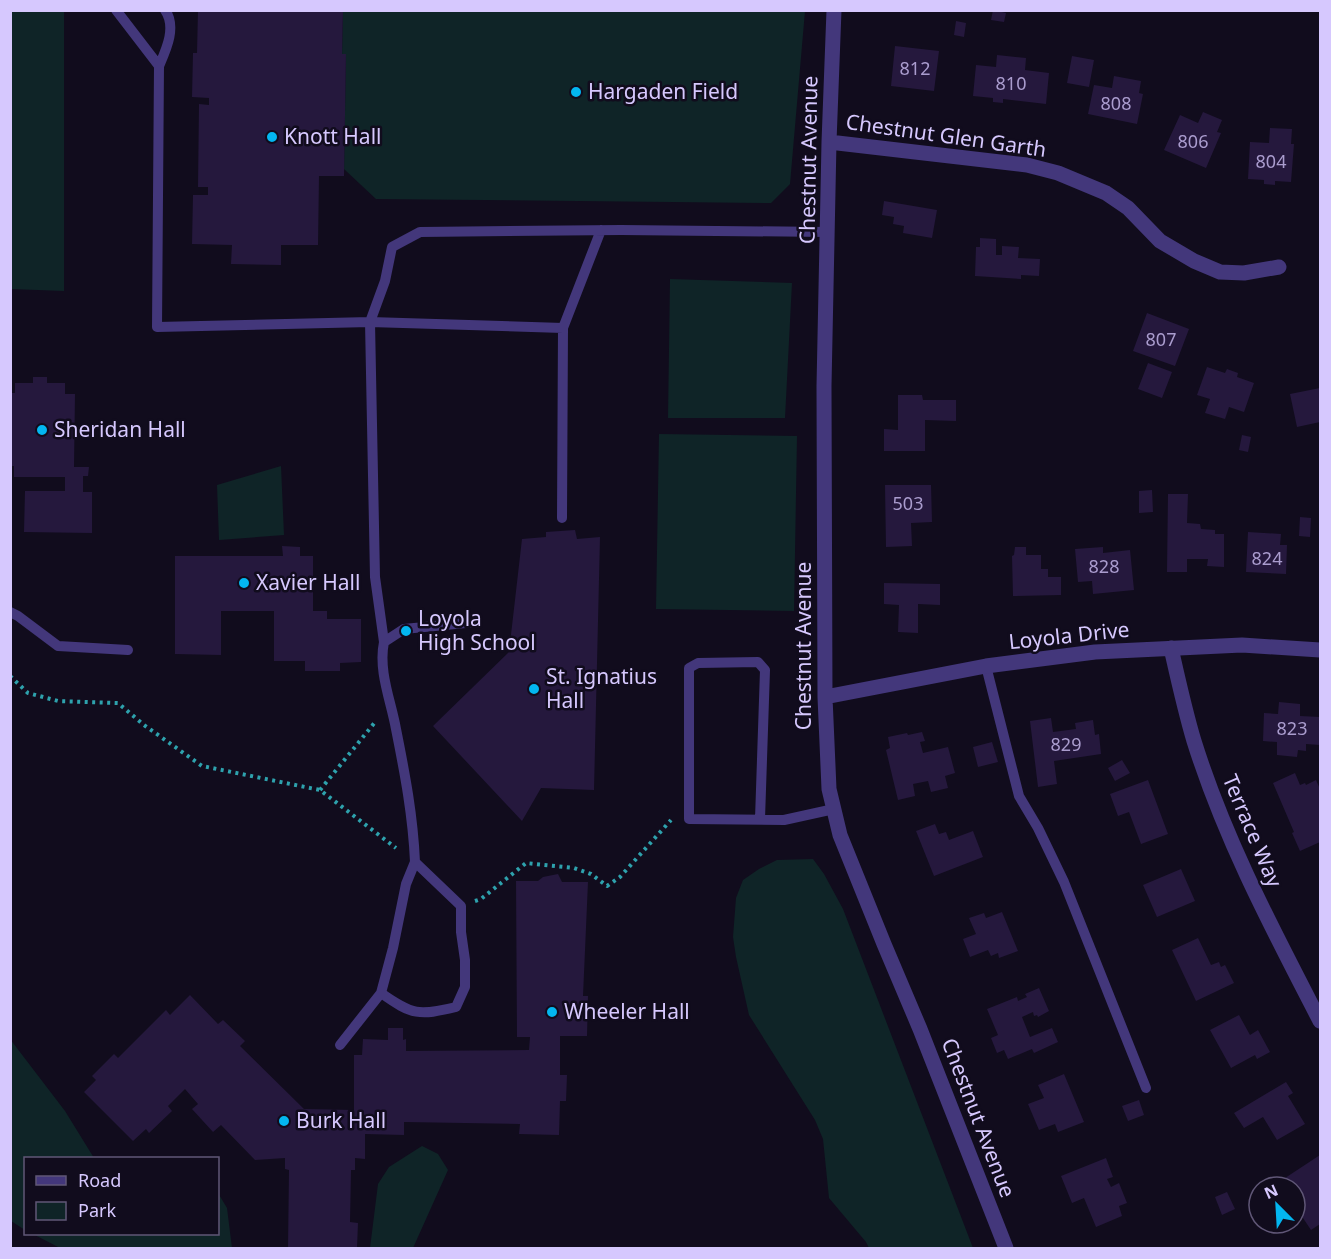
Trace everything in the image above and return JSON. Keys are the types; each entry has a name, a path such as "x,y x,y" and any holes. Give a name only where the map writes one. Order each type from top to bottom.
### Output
{"street":[{"name":"Chestnut Avenue","path":"834,10 828,142 824,386 825,697 828,778 840,835 920,1029 1006,1248"},
{"name":"Chestnut Glen Garth","path":"828,142 1027,165 1058,173 1106,193 1128,208 1160,241 1194,261 1220,272 1244,273 1279,267"},
{"name":"Loyola Drive","path":"825,697 986,666 1095,652 1242,645 1320,650"},
{"name":"Terrace Way","path":"1171,648 1194,741 1220,814 1264,914 1320,1021"}],"lane":[{"path":"116,10 159,66"},
{"path":"165,10 168,15 170,40 159,66 157,327 370,322 563,328"},
{"path":"562,518 563,328 601,230"},
{"path":"340,1045 381,993 406,884 415,862 414,823 381,654 384,642 375,577 370,322 385,281 392,247 420,232 601,230 828,232"},
{"path":"10,612 26,621 58,646 128,650"},
{"path":"384,642 404,629 476,622"},
{"path":"760,819 765,670 758,662 698,663 689,668 689,819 784,820 834,809"},
{"path":"986,666 1020,796 1064,882 1146,1088"},
{"path":"381,993 402,1008 426,1014 456,1007 465,987 461,906 415,862"}],"path":[{"path":"10,676 28,693 58,701 118,703 202,766 320,790 415,862"},
{"path":"320,790 391,704"},
{"path":"461,906 481,899 526,863 574,868 591,874 607,886 620,877 672,819 689,819"}],"green space":[{"path":"11,10 64,11 64,291 11,289"},
{"name":"Hargaden Field","path":"343,11 805,11 790,184 771,203 376,199 344,169 346,54 342,54"},
{"path":"670,279 792,283 785,418 668,418"},
{"path":"659,434 797,436 794,611 656,609"},
{"path":"281,466 284,535 219,540 217,485"},
{"path":"813,859 843,909 973,1248 869,1248 829,1198 823,1139 815,1120 749,1015 733,937 736,898 743,880 777,860"},
{"path":"10,1039 65,1111 93,1157 24,1157 24,1229 11,1221"},
{"path":"422,1146 438,1154 448,1170 413,1248 370,1248 378,1184 389,1167"},
{"path":"219,1195 227,1208 232,1248 60,1248 35,1235 219,1235"}],"building":[{"name":"Knott Hall","path":"198,10 343,10 342,54 346,54 344,176 319,176 318,245 281,245 281,265 231,264 232,245 192,244 193,195 208,195 208,187 198,187 199,104 209,105 209,98 192,97 193,53 197,53"},
{"path":"993,10 1006,13 1004,22 991,20"},
{"path":"956,21 966,23 964,37 954,35"},
{"path":"895,46 939,51 934,91 891,86"},
{"path":"997,55 1026,58 1025,70 1049,73 1046,104 1003,99 1003,103 993,102 993,98 973,96 976,65 996,67"},
{"path":"1072,56 1094,60 1089,87 1067,83"},
{"path":"1114,76 1141,81 1139,93 1143,94 1137,124 1088,114 1094,85 1112,88"},
{"path":"1203,112 1222,120 1217,132 1221,133 1206,168 1164,150 1180,115 1198,123"},
{"path":"1270,128 1292,129 1291,144 1294,144 1291,182 1275,181 1275,185 1264,184 1264,180 1248,179 1250,142 1269,143"},
{"path":"884,201 937,210 932,238 903,233 904,226 893,224 894,217 882,215"},
{"path":"980,238 996,239 996,255 1002,255 1002,246 1019,247 1018,258 1040,259 1039,276 1021,275 1021,279 975,276 976,247 980,247"},
{"path":"1147,313 1189,329 1175,366 1133,351"},
{"path":"1148,363 1172,372 1162,398 1138,389"},
{"path":"1207,367 1225,373 1227,369 1238,373 1237,377 1254,383 1244,412 1229,407 1225,419 1205,413 1210,399 1197,395"},
{"name":"Sheridan Hall","path":"33,377 47,377 47,383 65,383 65,394 75,394 74,467 89,467 88,476 83,476 83,492 92,492 92,533 24,532 25,491 65,491 65,477 14,477 14,466 10,466 10,393 15,393 15,383 33,383"},
{"path":"1320,388 1320,422 1297,427 1290,394"},
{"path":"898,395 922,395 923,400 956,400 956,421 925,420 925,451 884,451 884,429 898,430"},
{"path":"1242,435 1251,437 1248,452 1239,450"},
{"path":"885,485 931,485 932,522 911,523 912,546 886,547"},
{"path":"1152,490 1153,512 1139,513 1139,491"},
{"path":"1168,494 1188,494 1187,523 1200,524 1201,529 1215,530 1215,534 1224,534 1224,567 1207,566 1208,559 1187,559 1187,572 1167,572"},
{"path":"1300,517 1311,518 1310,537 1299,536"},
{"name":"St. Ignatius Hall","path":"575,530 577,539 600,537 594,790 541,788 522,821 433,726 509,652 522,539 546,537 546,532"},
{"path":"1248,532 1281,534 1280,545 1287,545 1286,574 1246,572"},
{"name":"Xavier Hall","path":"282,546 300,547 300,556 313,556 313,611 327,611 327,619 361,619 361,662 340,663 340,671 305,671 305,661 274,661 274,611 221,611 221,655 175,654 175,556 283,556"},
{"path":"1015,547 1026,547 1026,555 1041,555 1041,569 1048,569 1048,577 1061,577 1061,595 1013,596 1012,556"},
{"path":"1103,547 1103,553 1130,550 1134,590 1093,594 1092,581 1078,582 1075,549"},
{"path":"884,583 940,584 940,605 918,604 918,633 898,632 899,605 884,604"},
{"path":"1279,702 1300,704 1300,716 1320,717 1320,745 1306,744 1306,751 1298,750 1297,757 1277,755 1277,742 1263,741 1264,713 1278,714"},
{"path":"1051,718 1053,732 1076,729 1075,723 1093,720 1095,735 1099,734 1101,754 1054,761 1057,784 1038,787 1030,721"},
{"path":"922,732 925,741 920,742 923,753 948,747 955,773 945,776 948,788 931,792 928,781 913,784 915,796 898,800 886,750 890,748 888,737"},
{"path":"992,742 998,762 978,767 973,747"},
{"path":"1122,760 1130,773 1115,781 1108,768"},
{"path":"1295,773 1300,785 1316,780 1320,789 1320,842 1300,851 1273,783"},
{"path":"1148,780 1168,834 1141,844 1129,812 1118,816 1110,794"},
{"path":"935,824 939,834 946,832 949,840 973,831 983,857 934,876 916,831"},
{"path":"1181,869 1195,901 1157,917 1143,885"},
{"path":"558,874 562,882 588,882 583,996 588,996 587,1036 560,1036 560,1075 567,1075 566,1101 560,1101 559,1135 519,1134 520,1124 404,1122 404,1135 365,1134 365,1159 355,1158 355,1170 351,1170 350,1222 358,1223 357,1248 288,1248 289,1170 285,1169 285,1158 255,1160 221,1125 213,1132 192,1109 198,1104 185,1089 168,1106 172,1111 149,1133 146,1129 133,1141 84,1092 96,1080 92,1076 114,1054 118,1058 166,1010 170,1015 190,995 218,1024 223,1020 245,1041 240,1046 304,1109 354,1110 354,1055 362,1055 363,1039 388,1040 388,1028 403,1028 406,1051 529,1050 530,1037 517,1037 516,881 538,881 543,877"},
{"path":"1002,912 1018,951 999,958 998,953 991,956 988,950 970,957 963,939 976,934 969,918 984,913 986,918"},
{"path":"1198,938 1211,965 1219,962 1221,967 1225,965 1234,983 1196,1001 1172,950"},
{"path":"1039,988 1049,1011 1038,1017 1034,1016 1033,1012 1022,1017 1030,1037 1052,1028 1058,1042 1034,1053 1032,1049 1008,1059 1004,1050 997,1053 991,1038 998,1035 987,1009 1017,997 1018,1001 1027,997 1025,994"},
{"path":"1239,1015 1250,1035 1258,1030 1270,1052 1257,1059 1255,1055 1231,1068 1210,1030"},
{"path":"1064,1074 1084,1122 1058,1132 1055,1124 1039,1130 1028,1104 1044,1098 1038,1085"},
{"path":"1286,1082 1293,1093 1288,1096 1305,1124 1277,1140 1263,1117 1244,1128 1234,1113"},
{"path":"1139,1100 1144,1115 1128,1121 1122,1106"},
{"path":"1320,1155 1320,1224 1311,1230 1307,1224 1307,1175 1290,1175"},
{"path":"1106,1158 1113,1177 1107,1179 1111,1187 1119,1183 1127,1203 1119,1206 1122,1216 1096,1227 1084,1198 1072,1203 1061,1176"},
{"path":"1227,1192 1235,1209 1222,1215 1215,1197"}],"place":[{"name":"Hargaden Field","path":"576,92"},
{"name":"Knott Hall","path":"272,137"},
{"name":"Sheridan Hall","path":"42,430"},
{"name":"Xavier Hall","path":"244,583"},
{"name":"Loyola High School","path":"406,631"},
{"name":"St. Ignatius Hall","path":"534,689"},
{"name":"Wheeler Hall","path":"552,1012"},
{"name":"Burk Hall","path":"284,1121"}]}
